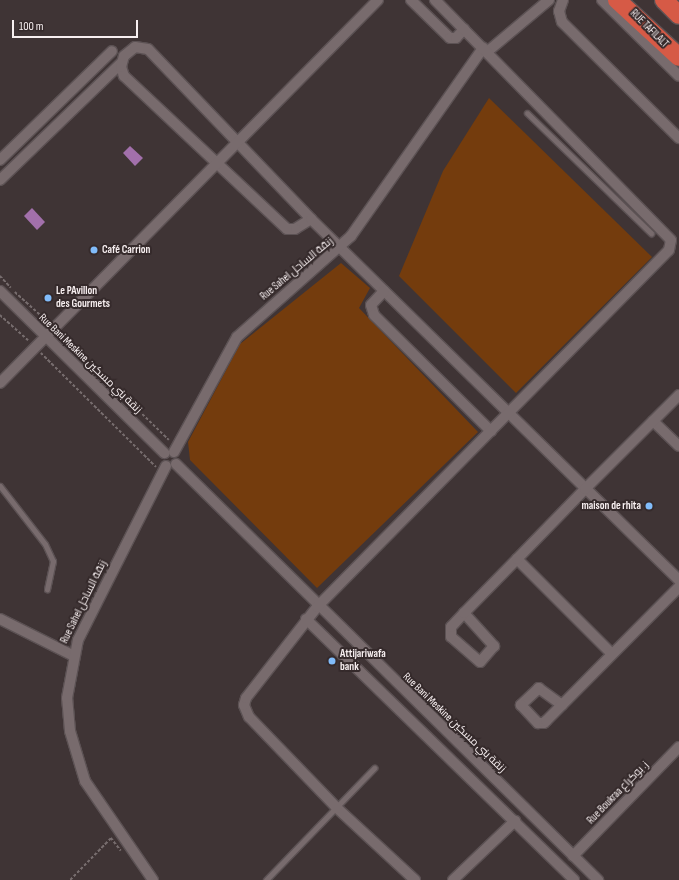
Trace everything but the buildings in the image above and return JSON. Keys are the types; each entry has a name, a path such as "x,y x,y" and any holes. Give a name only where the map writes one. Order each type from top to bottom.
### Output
{"highway":[{"path":"617,0 679,57"},
{"path":"634,0 679,45"},
{"path":"664,0 679,15"}],"street":[{"path":"0,383 240,142 378,0"},
{"path":"411,0 450,38 456,38 464,29"},
{"path":"415,880 337,808 249,717 244,705 253,686 317,607 510,413 671,245 670,235 435,0"},
{"name":"Rue Sahel زنقة الساحل","path":"172,450 237,338 341,248 485,50 549,0"},
{"path":"563,0 558,11 562,22 679,138"},
{"name":"RUE TAFILALT","path":"602,0 679,76"},
{"path":"0,180 136,48 148,49 240,142 311,219 679,580"},
{"path":"0,160 112,51"},
{"path":"121,63 124,76 217,165 287,228 295,229 311,219"},
{"name":"Rue Bani Meskine زنقة بني مسكين","path":"0,291 45,338 172,450"},
{"path":"384,291 371,305 374,315 491,431"},
{"path":"464,613 494,646 480,662 450,634 451,626 679,395"},
{"path":"653,421 679,446"},
{"path":"172,450 178,457 168,467 162,459 172,450"},
{"name":"Rue Sahel زنقة الساحل","path":"153,880 117,832 85,781 74,750 67,698 72,655 168,467"},
{"name":"Rue Bani Meskine زنقة بني مسكين","path":"168,467 317,607 598,880"},
{"path":"518,559 612,654"},
{"path":"562,705 679,587"},
{"path":"0,619 72,655"},
{"path":"306,619 574,880"},
{"name":"Rue Boukraa ز. بوكراع","path":"573,856 679,747"},
{"path":"453,880 515,821"}],"lane":[{"path":"527,113 651,233"},
{"path":"579,162 588,153"},
{"path":"0,486 45,544 53,561 47,589"},
{"path":"266,880 374,768"}],"path":[{"path":"0,276 168,440 172,450"},
{"path":"0,315 168,467"},
{"path":"70,880 117,832"}],"shaded area":[{"path":"489,98 652,257 516,393 399,276 443,171"},
{"path":"130,146 143,158 135,166 123,153"},
{"path":"32,208 45,222 37,230 24,216"},
{"path":"341,263 370,288 359,308 478,432 317,588 190,460 188,442 240,344"}],"place":[{"name":"Café Carrion","path":"94,250"},
{"name":"Le PAvillon des Gourmets","path":"48,298"},
{"name":"maison de rhita","path":"649,506"},
{"name":"Attijariwafa bank","path":"332,661"}]}
